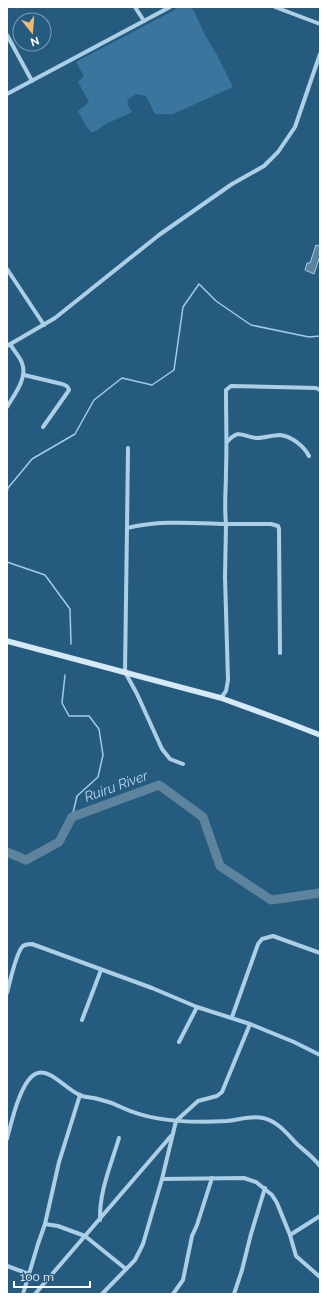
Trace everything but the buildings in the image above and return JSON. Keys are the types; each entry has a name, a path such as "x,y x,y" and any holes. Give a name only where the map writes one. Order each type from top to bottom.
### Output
{"main road":[{"path":"7,641 221,698 320,736"}],"street":[{"path":"135,7 144,21"},
{"path":"7,94 170,7"},
{"path":"275,7 320,24"},
{"path":"7,35 32,81"},
{"path":"7,407 24,375 23,365 9,345 44,325 66,310 159,235 232,184 264,166 278,152 295,127 320,54"},
{"path":"7,269 44,325"},
{"path":"24,375 62,384 68,386 69,388 43,427"},
{"path":"221,698 226,691 228,680 225,577 226,524 224,503 227,442 226,390 231,386 316,388 320,390"},
{"path":"227,442 234,435 238,434 257,438 281,435 291,439 305,449 309,456"},
{"path":"128,448 126,672 162,749 167,757 183,764"},
{"path":"128,528 170,524 271,524 278,526 280,653"},
{"path":"232,1018 258,944 262,939 273,936 320,953"},
{"path":"7,993 18,953 26,944 32,944 44,947 101,970 152,988 196,1007 250,1024 294,1042 320,1055"},
{"path":"82,1020 101,970"},
{"path":"180,1042 196,1007"},
{"path":"102,1294 135,1260 142,1244 162,1179 176,1121 198,1101 218,1096 222,1092 250,1024"},
{"path":"7,1139 21,1092 32,1077 37,1073 42,1072 50,1075 80,1096 107,1101 136,1113 176,1121 207,1122 262,1117 278,1126 313,1157 320,1166"},
{"path":"23,1294 45,1224 59,1162 80,1096"},
{"path":"35,1294 173,1134"},
{"path":"100,1220 100,1209 104,1190 119,1138"},
{"path":"173,1294 183,1280 192,1236 212,1178"},
{"path":"162,1179 244,1178 256,1182 265,1188 277,1203 290,1235 296,1256 320,1277"},
{"path":"234,1294 265,1188"},
{"path":"290,1235 320,1216"},
{"path":"45,1224 58,1226 85,1236 126,1269"},
{"path":"7,1266 29,1274"}],"shaded area":[{"path":"180,7 191,7 194,11 233,87 173,114 155,114 146,96 136,94 127,100 129,108 132,112 106,124 96,131 91,132 78,111 89,102 78,82 84,76 76,62"},
{"path":"316,245 320,246 320,256 314,274 305,270 307,263 310,263"}],"waterway":[{"path":"7,492 8,488 32,459 75,434 94,400 122,378 152,385 174,370 183,307 199,284 216,301 251,325 309,337 320,336"},
{"path":"7,562 45,575 70,609 71,644"},
{"path":"65,675 62,703 69,716 89,716 99,729 103,755 98,777 77,796 72,817"},
{"name":"Ruiru River","path":"7,852 26,860 59,842 72,817 159,785 203,817 220,866 271,900 320,893"}]}
